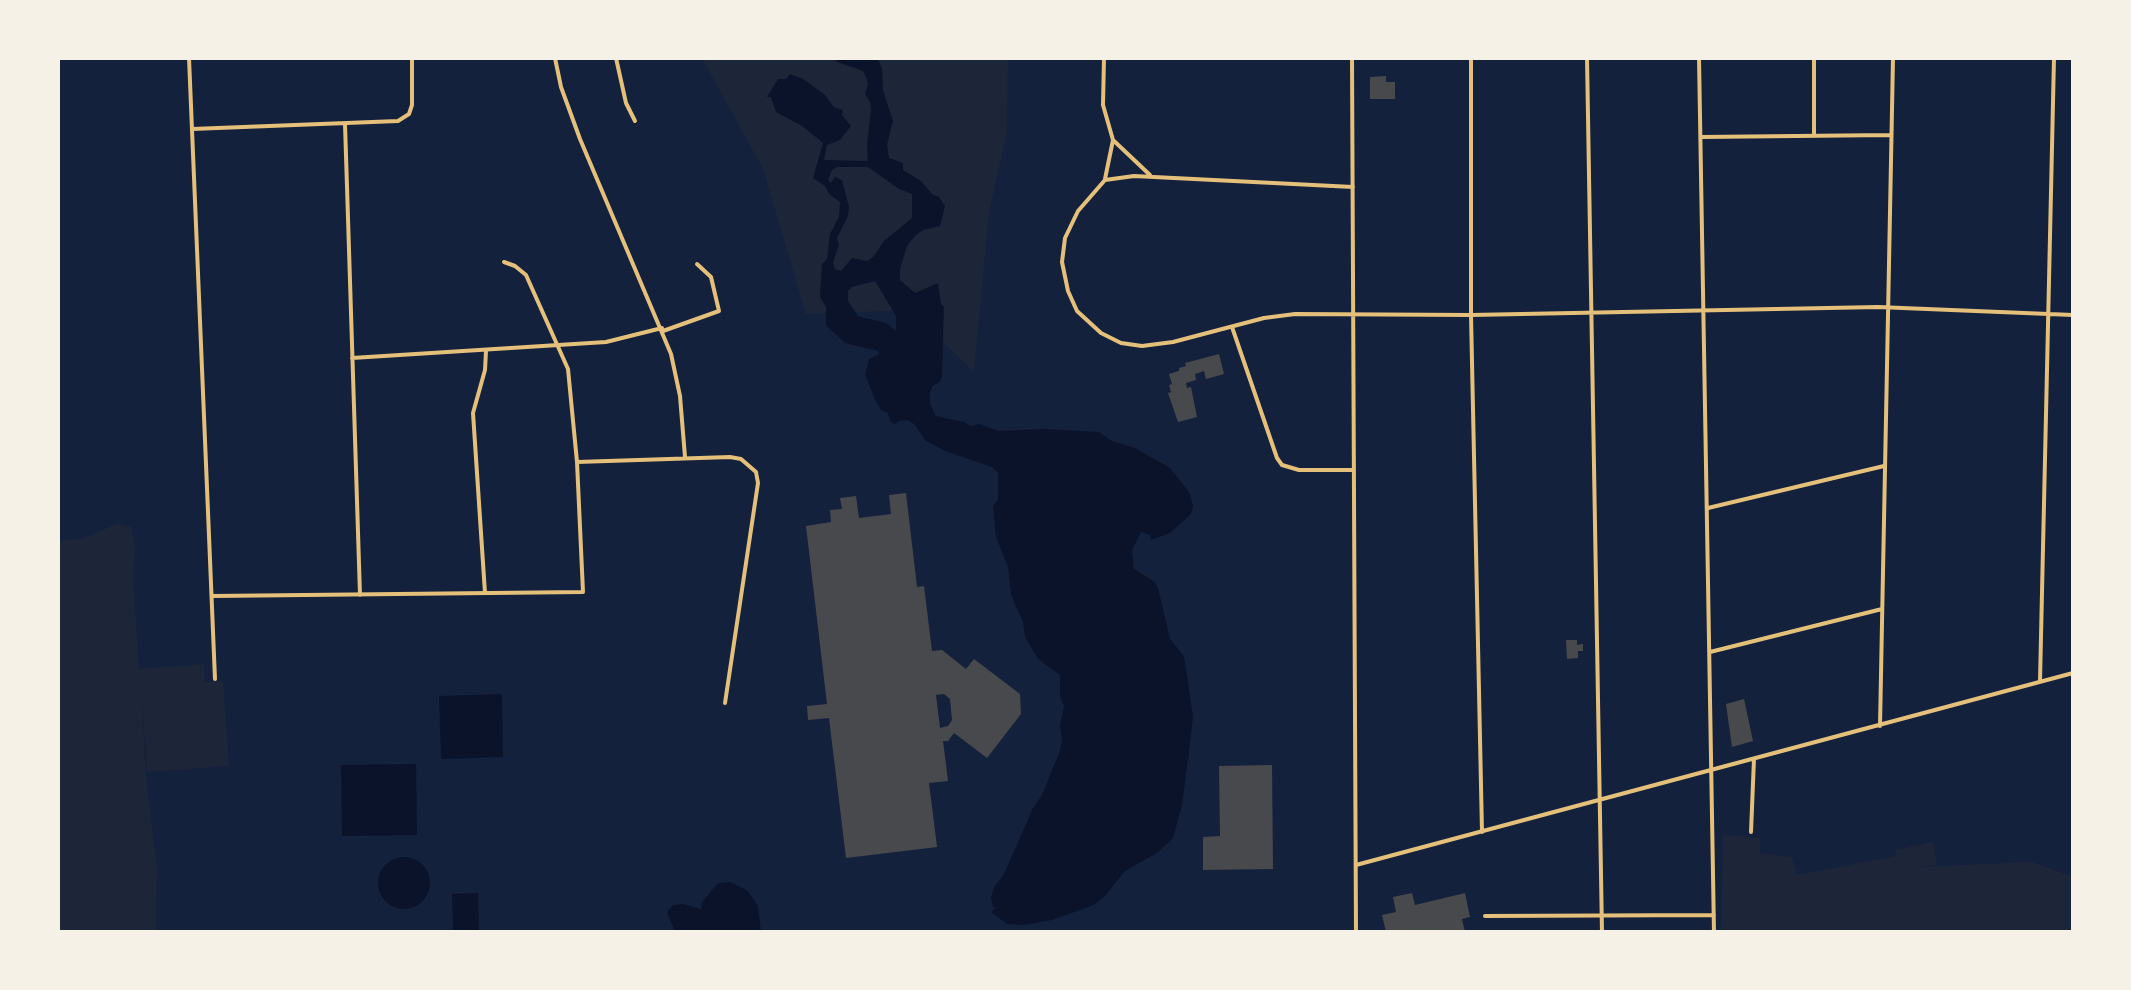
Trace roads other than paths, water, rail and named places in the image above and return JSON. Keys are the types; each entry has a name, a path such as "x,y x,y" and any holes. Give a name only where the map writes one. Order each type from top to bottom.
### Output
{"street":[{"path":"189,58 215,679"},
{"path":"192,129 394,122 406,116 412,105 412,58"},
{"path":"555,58 561,87 580,139 662,329 677,374 685,457"},
{"path":"616,58 626,103 635,121"},
{"path":"1104,58 1103,105 1113,140 1105,180 1077,213 1062,248 1065,283 1077,311 1110,339 1142,346 1173,342 1264,318 1295,314 1471,315 1888,307 2073,315"},
{"path":"1352,58 1356,932"},
{"path":"1471,58 1471,315 1482,832"},
{"path":"1587,58 1602,932"},
{"path":"1699,58 1714,932"},
{"path":"1814,58 1814,136"},
{"path":"1880,726 1893,58"},
{"path":"2040,681 2054,58"},
{"path":"345,124 360,595"},
{"path":"1701,137 1890,135"},
{"path":"1113,140 1151,176"},
{"path":"1105,180 1151,176 1353,187"},
{"path":"212,596 583,592 577,462 568,369 526,275 504,262"},
{"path":"352,358 606,342 662,329 719,311 711,277 697,264"},
{"path":"1232,327 1282,465 1299,470 1354,470"},
{"path":"485,593 473,413 485,370 486,351"},
{"path":"577,462 730,457 741,459 756,472 758,483 725,703"},
{"path":"1707,508 1884,466"},
{"path":"1709,652 1882,609"},
{"path":"1356,865 2073,673"},
{"path":"1751,832 1754,759"},
{"path":"1485,916 1714,915"}]}
